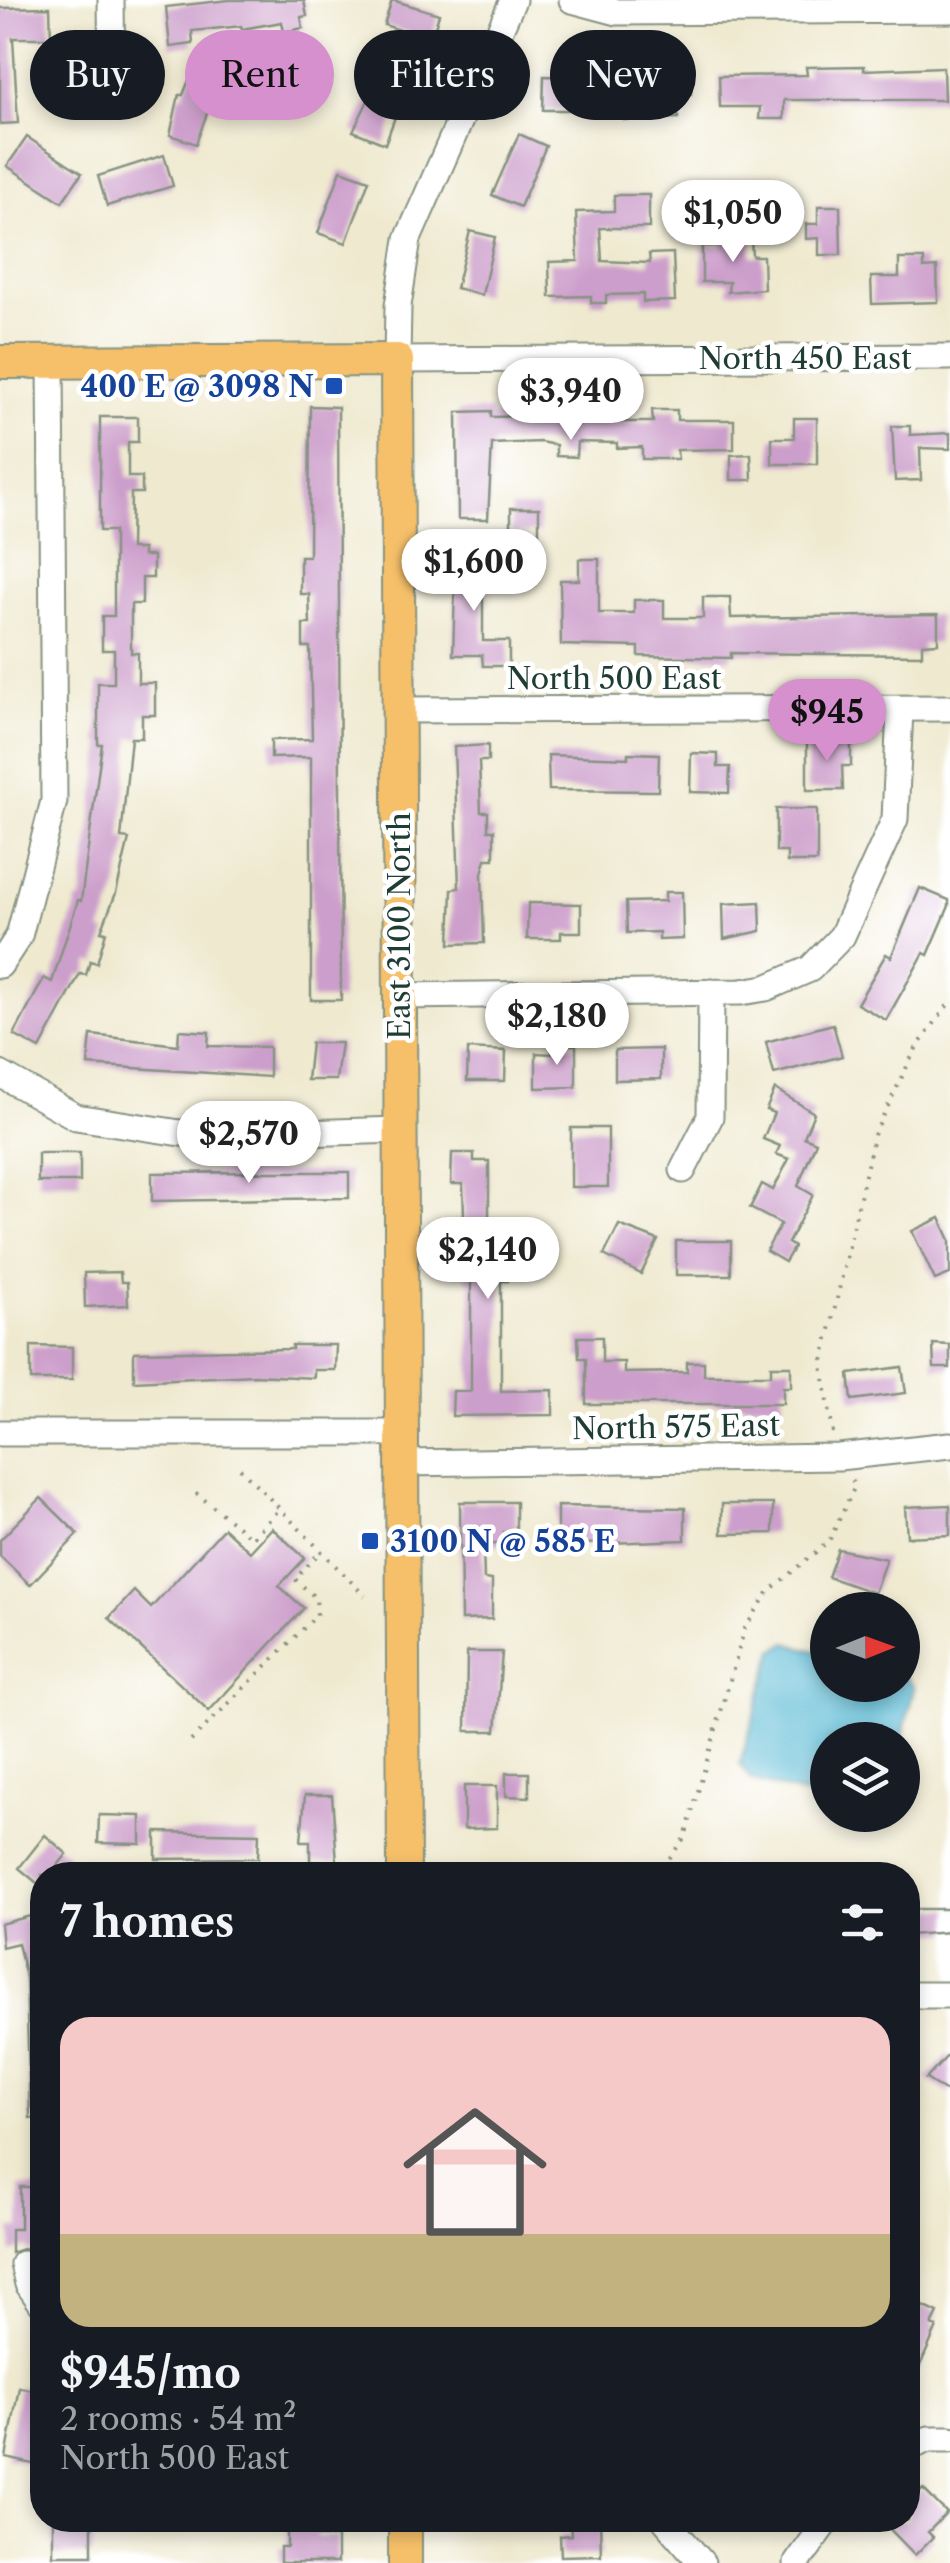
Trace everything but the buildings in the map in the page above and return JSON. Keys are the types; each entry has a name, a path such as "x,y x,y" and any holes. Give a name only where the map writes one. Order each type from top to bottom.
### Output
{"main road":[{"name":"North 450 East","path":"0,362 398,360"},
{"name":"East 3100 North","path":"398,360 404,1862"},
{"path":"405,2532 405,2563"}],"street":[{"path":"110,0 111,30"},
{"name":"East 3100 North","path":"398,360 398,306 408,239 513,0"},
{"path":"572,0 617,12 935,7"},
{"name":"North 450 East","path":"398,360 950,357"},
{"path":"0,965 19,936 54,801 51,362"},
{"name":"North 500 East","path":"399,710 950,708"},
{"path":"400,996 710,992 766,988 810,969 842,936 895,819 900,710"},
{"path":"683,1170 710,1117 710,992"},
{"path":"0,1074 76,1117 200,1136 400,1130"},
{"name":"North 575 East","path":"0,1434 839,1457 950,1444"},
{"path":"920,1995 950,1995"},
{"path":"24,2264 30,2287"},
{"path":"920,2443 950,2439"},
{"path":"675,2532 702,2563"},
{"path":"797,2563 819,2532"}],"path":[{"path":"838,1444 822,1365 874,1135 915,1050 950,1002"},
{"path":"240,1468 365,1596"},
{"path":"667,1862 685,1837 719,1704 745,1628 769,1591 829,1541 854,1486 852,1476"},
{"path":"196,1493 252,1538 280,1508"},
{"path":"191,1741 317,1615 316,1598 295,1579 321,1551"}],"water":[{"path":"786,1643 810,1649 810,1702 911,1702 906,1722 810,1722 810,1796 751,1780 740,1764 774,1650"}],"place":[{"name":"400 E @ 3098 N","path":"334,386"},
{"name":"3100 N @ 585 E","path":"370,1541"}]}
